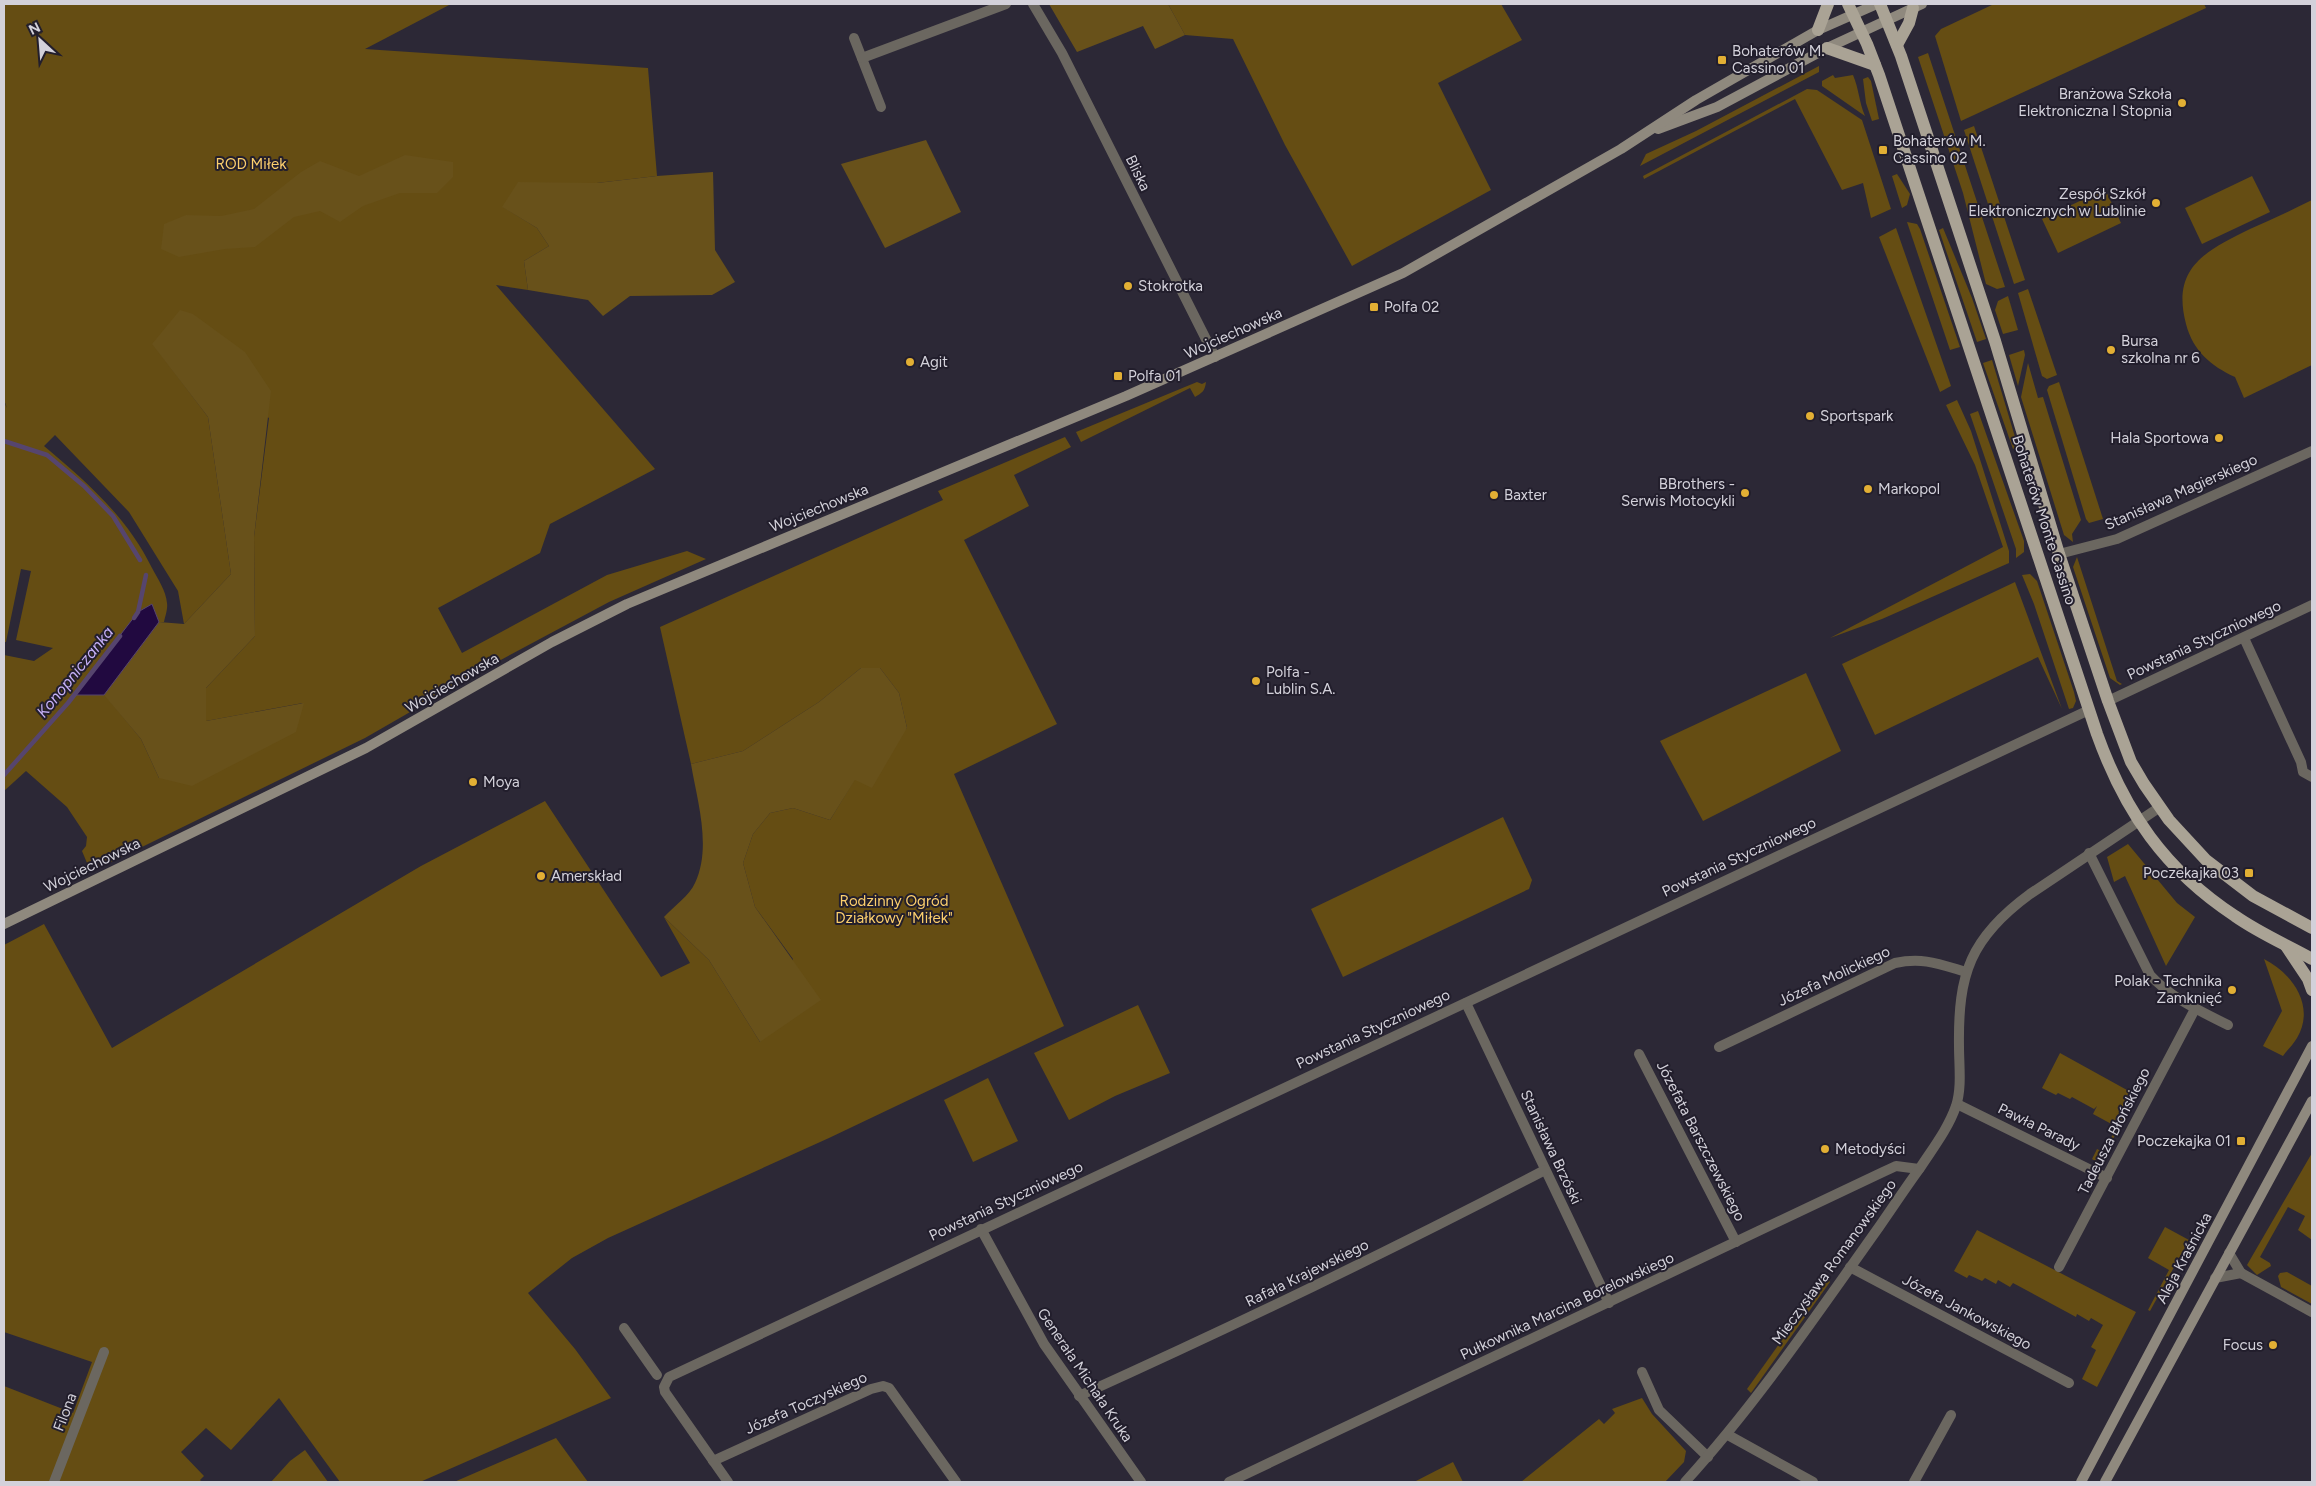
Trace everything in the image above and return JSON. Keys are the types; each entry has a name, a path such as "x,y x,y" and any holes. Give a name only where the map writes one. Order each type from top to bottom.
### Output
{"main road":[{"path":"1818,30 1828,4"},
{"name":"Bohaterów Monte Cassino","path":"1879,4 1897,46 1985,310 2060,554 2108,701 2131,762 2160,807 2194,848 2221,873 2252,896 2306,922 2312,928"},
{"path":"1897,46 1918,6"},
{"name":"Bohaterów Monte Cassino","path":"1850,9 1875,65 2089,710 2111,770 2138,821 2173,866 2236,918 2312,959"},
{"path":"1827,48 1875,65"},
{"path":"2285,944 2308,978 2312,990"}],"street":[{"path":"862,58 1006,4"},
{"name":"Bliska","path":"1033,4 1062,53 1215,357"},
{"name":"Wojciechowska","path":"4,924 366,748 552,642 627,604 1215,357 1403,273 1650,131 1712,91 1818,30 1850,9 1879,4"},
{"name":"Wojciechowska","path":"1650,131 1717,107 1827,48 1918,6"},
{"path":"854,38 881,107"},
{"name":"Stanisława Magierskiego","path":"2060,554 2117,538 2312,451"},
{"name":"Powstania Styczniowego","path":"2108,701 2312,606"},
{"path":"2244,638 2301,762 2303,772 2312,777"},
{"name":"Powstania Styczniowego","path":"713,1461 665,1392 664,1387 669,1377 2089,710"},
{"name":"Mieczysława Romanowskiego","path":"1685,1482 1728,1435 1850,1267 1946,1129 1957,1104 1960,1077 1958,1012 1966,972 1977,946 1998,920 2017,903 2160,807"},
{"path":"2090,853 2150,975 2161,987 2228,1025"},
{"name":"Józefa Molickiego","path":"1719,1047 1895,963 1927,960 1966,972"},
{"name":"Stanisława Brzóski","path":"1466,1003 1609,1303"},
{"name":"Tadeusza Błońskiego","path":"2059,1267 2195,1008"},
{"name":"Aleja Kraśnicka","path":"2081,1482 2312,1046"},
{"name":"Józefata Barszczewskiego","path":"1639,1054 1736,1242"},
{"path":"2104,1482 2312,1101"},
{"name":"Pawła Parady","path":"1957,1104 2107,1178"},
{"name":"Pułkownika Marcina Borelowskiego","path":"1229,1482 1896,1166 1919,1169"},
{"name":"Rafała Krajewskiego","path":"1079,1396 1367,1260 1545,1170"},
{"name":"Generała Michała Kruka","path":"981,1229 1035,1330 1079,1396 1141,1482"},
{"path":"2229,1253 2241,1274 2312,1312"},
{"name":"Józefa Jankowskiego","path":"1850,1267 2069,1383"},
{"path":"2215,1278 2241,1274"},
{"path":"624,1328 657,1375"},
{"name":"Filona","path":"54,1482 104,1352"},
{"path":"1642,1372 1659,1410 1708,1458"},
{"name":"Józefa Toczyskiego","path":"713,1461 871,1389 883,1386 889,1388 956,1482"},
{"path":"1914,1482 1951,1415"},
{"path":"1728,1435 1813,1482"},
{"path":"713,1461 728,1482"}],"green space":[{"name":"ROD Miłek","path":"4,4 451,4 365,49 648,68 657,176 597,183 503,207 537,228 549,246 524,261 528,290 496,285 655,469 550,524 540,553 438,608 462,653 607,575 687,551 706,559 609,602 497,662 365,738 101,867 87,863 82,851 86,846 87,837 67,807 26,771 4,791 4,655 34,661 53,648 16,640 31,571 21,569 6,642 4,642 4,402 7,408 4,400","holes":["153,344 269,418 254,537 255,636 206,688 206,721 303,703 159,778 141,739 105,695 159,622 164,622 167,610 165,594 142,550 118,516 76,473 44,446 55,435 129,512 178,591 184,624 231,574 208,417"]},
{"path":"1168,4 1501,4 1522,40 1438,83 1491,190 1352,266 1285,145 1233,39 1185,35"},
{"path":"1994,4 2204,4 2206,8 1961,121 1935,36 1941,29"},
{"path":"1928,53 2005,287 1997,289 1986,284 1963,193 1918,57"},
{"path":"1819,66 1819,72 1640,166 1646,154 1696,131"},
{"path":"1833,75 1835,78 1853,75 1865,116 1822,86 1822,81"},
{"path":"1868,77 1871,81 1879,119 1872,121 1866,103 1863,79"},
{"path":"1807,89 1817,90 1862,120 1891,209 1871,218 1863,183 1842,190 1795,99 1644,179 1643,176"},
{"path":"1974,126 2025,280 2014,284 1964,130"},
{"path":"1897,174 1910,194 1907,205 1902,208 1892,176"},
{"path":"2252,176 2270,212 2202,244 2185,208"},
{"path":"2105,189 2121,223 2058,253 2042,219"},
{"path":"2312,200 2312,365 2244,398 2235,377 2211,363 2193,342 2186,324 2183,288 2188,275 2196,263 2219,245"},
{"path":"1907,222 1917,224 1920,229 1960,347 1950,350"},
{"path":"1896,228 1951,386 1940,392 1879,237"},
{"path":"1943,228 1972,298 1986,339 1977,342 1939,230"},
{"path":"2028,289 2057,375 2047,379 2042,376 2018,293"},
{"path":"2008,296 2018,330 2003,334 1995,310 1998,301"},
{"path":"2024,350 2025,355 2018,386 2009,355"},
{"path":"1992,360 2018,447 2013,449 1983,363"},
{"path":"2028,363 2038,398 2043,397 2081,520 2072,534 2073,542 2064,535 2021,397"},
{"path":"1197,382 1202,384 1206,382 1203,391 1195,397 1190,388 1081,442 1076,432"},
{"path":"2059,382 2103,519 2089,523 2086,519 2047,390 2049,386"},
{"path":"1957,400 1971,431 2009,551 2009,563 1882,619 1830,638 2003,547 1975,465 1946,405"},
{"path":"1978,411 2024,541 2024,552 2016,558 2016,549 1970,414"},
{"name":"Rodzinny Ogród Działkowy \"Miłek\"","path":"1065,437 1071,447 1014,475 1029,506 964,540 1057,724 954,774 1064,1026 829,1138 608,1238 572,1258 528,1293 575,1349 611,1398 420,1482 340,1482 279,1398 231,1450 206,1428 181,1452 204,1476 200,1480 202,1482 4,1482 4,1386 73,1413 92,1362 4,1332 4,945 44,924 112,1048 421,866 545,801 661,977 690,963 664,917 709,960 760,1042 793,959 755,907 743,863 753,834 770,813 793,808 830,820 855,779 907,728 899,693 880,668 861,668 819,702 743,751 691,764 660,627 943,500 938,491"},
{"path":"2077,557 2117,681 2122,684 2120,685 2110,678 2073,567"},
{"path":"2030,574 2037,581 2074,692 2076,701 2073,708 2069,709 2034,604 2022,575"},
{"path":"2015,582 2062,709 2038,657 1875,735 1842,664"},
{"path":"1806,673 1841,751 1703,821 1660,741"},
{"path":"1503,817 1532,880 1529,889 1343,977 1311,909"},
{"path":"2128,844 2177,903 2195,917 2166,966 2125,876 2114,882 2107,857"},
{"path":"2264,959 2284,973 2292,982 2302,1003 2304,1014 2302,1026 2295,1041 2283,1056 2263,1046 2282,1011"},
{"path":"1138,1005 1170,1073 1115,1096 1069,1120 1034,1053"},
{"path":"2060,1053 2136,1095 2100,1164 2092,1159 2097,1149 2103,1152 2117,1127 2093,1114 2097,1106 2094,1109 2072,1097 2070,1099 2058,1093 2056,1095 2042,1088"},
{"path":"988,1078 1018,1141 973,1162 944,1100"},
{"path":"2312,1153 2312,1240 2298,1230 2305,1216 2288,1207 2260,1257 2270,1263 2271,1266 2257,1275 2247,1265"},
{"path":"2165,1227 2189,1240 2150,1311 2148,1310 2169,1270 2148,1258"},
{"path":"1977,1230 2136,1312 2097,1387 2082,1379 2096,1350 2091,1347 2103,1325 2091,1318 2089,1321 2077,1314 2076,1317 2013,1283 2010,1287 1998,1280 1996,1284 1985,1278 1982,1281 1969,1275 1967,1278 1954,1271"},
{"path":"2287,1272 2312,1286 2312,1304 2281,1287 2278,1276 2280,1273"},
{"path":"1827,1277 1830,1282 1751,1393 1747,1389"},
{"path":"1642,1398 1652,1414 1686,1451 1684,1462 1665,1482 1521,1482 1599,1419 1604,1424 1615,1413 1612,1409"},
{"path":"556,1438 588,1482 454,1482"},
{"path":"305,1450 328,1482 271,1482 290,1461"},
{"path":"1453,1462 1463,1482 1414,1482"}],"shaded area":[{"path":"1049,4 1168,4 1185,35 1155,49 1143,26 1077,52"},
{"path":"926,140 961,212 885,248 841,164"},
{"path":"405,155 453,162 453,177 437,193 400,193 363,206 340,222 320,211 294,217 255,247 225,249 179,257 161,249 164,224 186,215 221,216 254,209 301,172 320,161 359,176"},
{"path":"713,172 715,250 735,282 712,295 630,296 603,316 588,300 528,290 524,261 549,246 537,228 502,207 518,182 597,183"},
{"path":"180,310 193,314 245,352 271,391 254,537 255,636 206,688 206,721 304,703 296,732 192,786 159,778 141,739 104,695 159,622 184,624 231,574 208,417 152,344"},
{"path":"152,604 159,622 104,695 74,695 138,612"},
{"path":"861,668 880,668 899,693 907,728 872,788 855,780 830,820 793,808 770,813 753,834 743,863 755,907 821,1000 760,1042 709,960 664,917 693,887 700,869 703,839 702,824 691,764 743,751 819,702"}],"waterway":[{"name":"Konopniczanka","path":"4,441 47,455 84,486 113,516 140,560"},
{"name":"Konopniczanka","path":"134,618 138,612 146,575"},
{"name":"Konopniczanka","path":"4,775 68,703 120,636"}],"place":[{"name":"Bohaterów M. Cassino 01","path":"1722,60"},
{"name":"Branżowa Szkoła Elektroniczna I Stopnia","path":"2182,103"},
{"name":"Bohaterów M. Cassino 02","path":"1883,150"},
{"name":"Zespół Szkół Elektronicznych w Lublinie","path":"2156,203"},
{"name":"Stokrotka","path":"1128,286"},
{"name":"Polfa 02","path":"1374,307"},
{"name":"Bursa szkolna nr 6","path":"2111,350"},
{"name":"Agit","path":"910,362"},
{"name":"Polfa 01","path":"1118,376"},
{"name":"Sportspark","path":"1810,416"},
{"name":"Hala Sportowa","path":"2219,438"},
{"name":"Markopol","path":"1868,489"},
{"name":"BBrothers - Serwis Motocykli","path":"1745,493"},
{"name":"Baxter","path":"1494,495"},
{"name":"Polfa - Lublin S.A.","path":"1256,681"},
{"name":"Moya","path":"473,782"},
{"name":"Poczekajka 03","path":"2249,873"},
{"name":"Amerskład","path":"541,876"},
{"name":"Polak - Technika Zamknięć","path":"2232,990"},
{"name":"Poczekajka 01","path":"2241,1141"},
{"name":"Metodyści","path":"1825,1149"},
{"name":"Focus","path":"2273,1345"}]}
